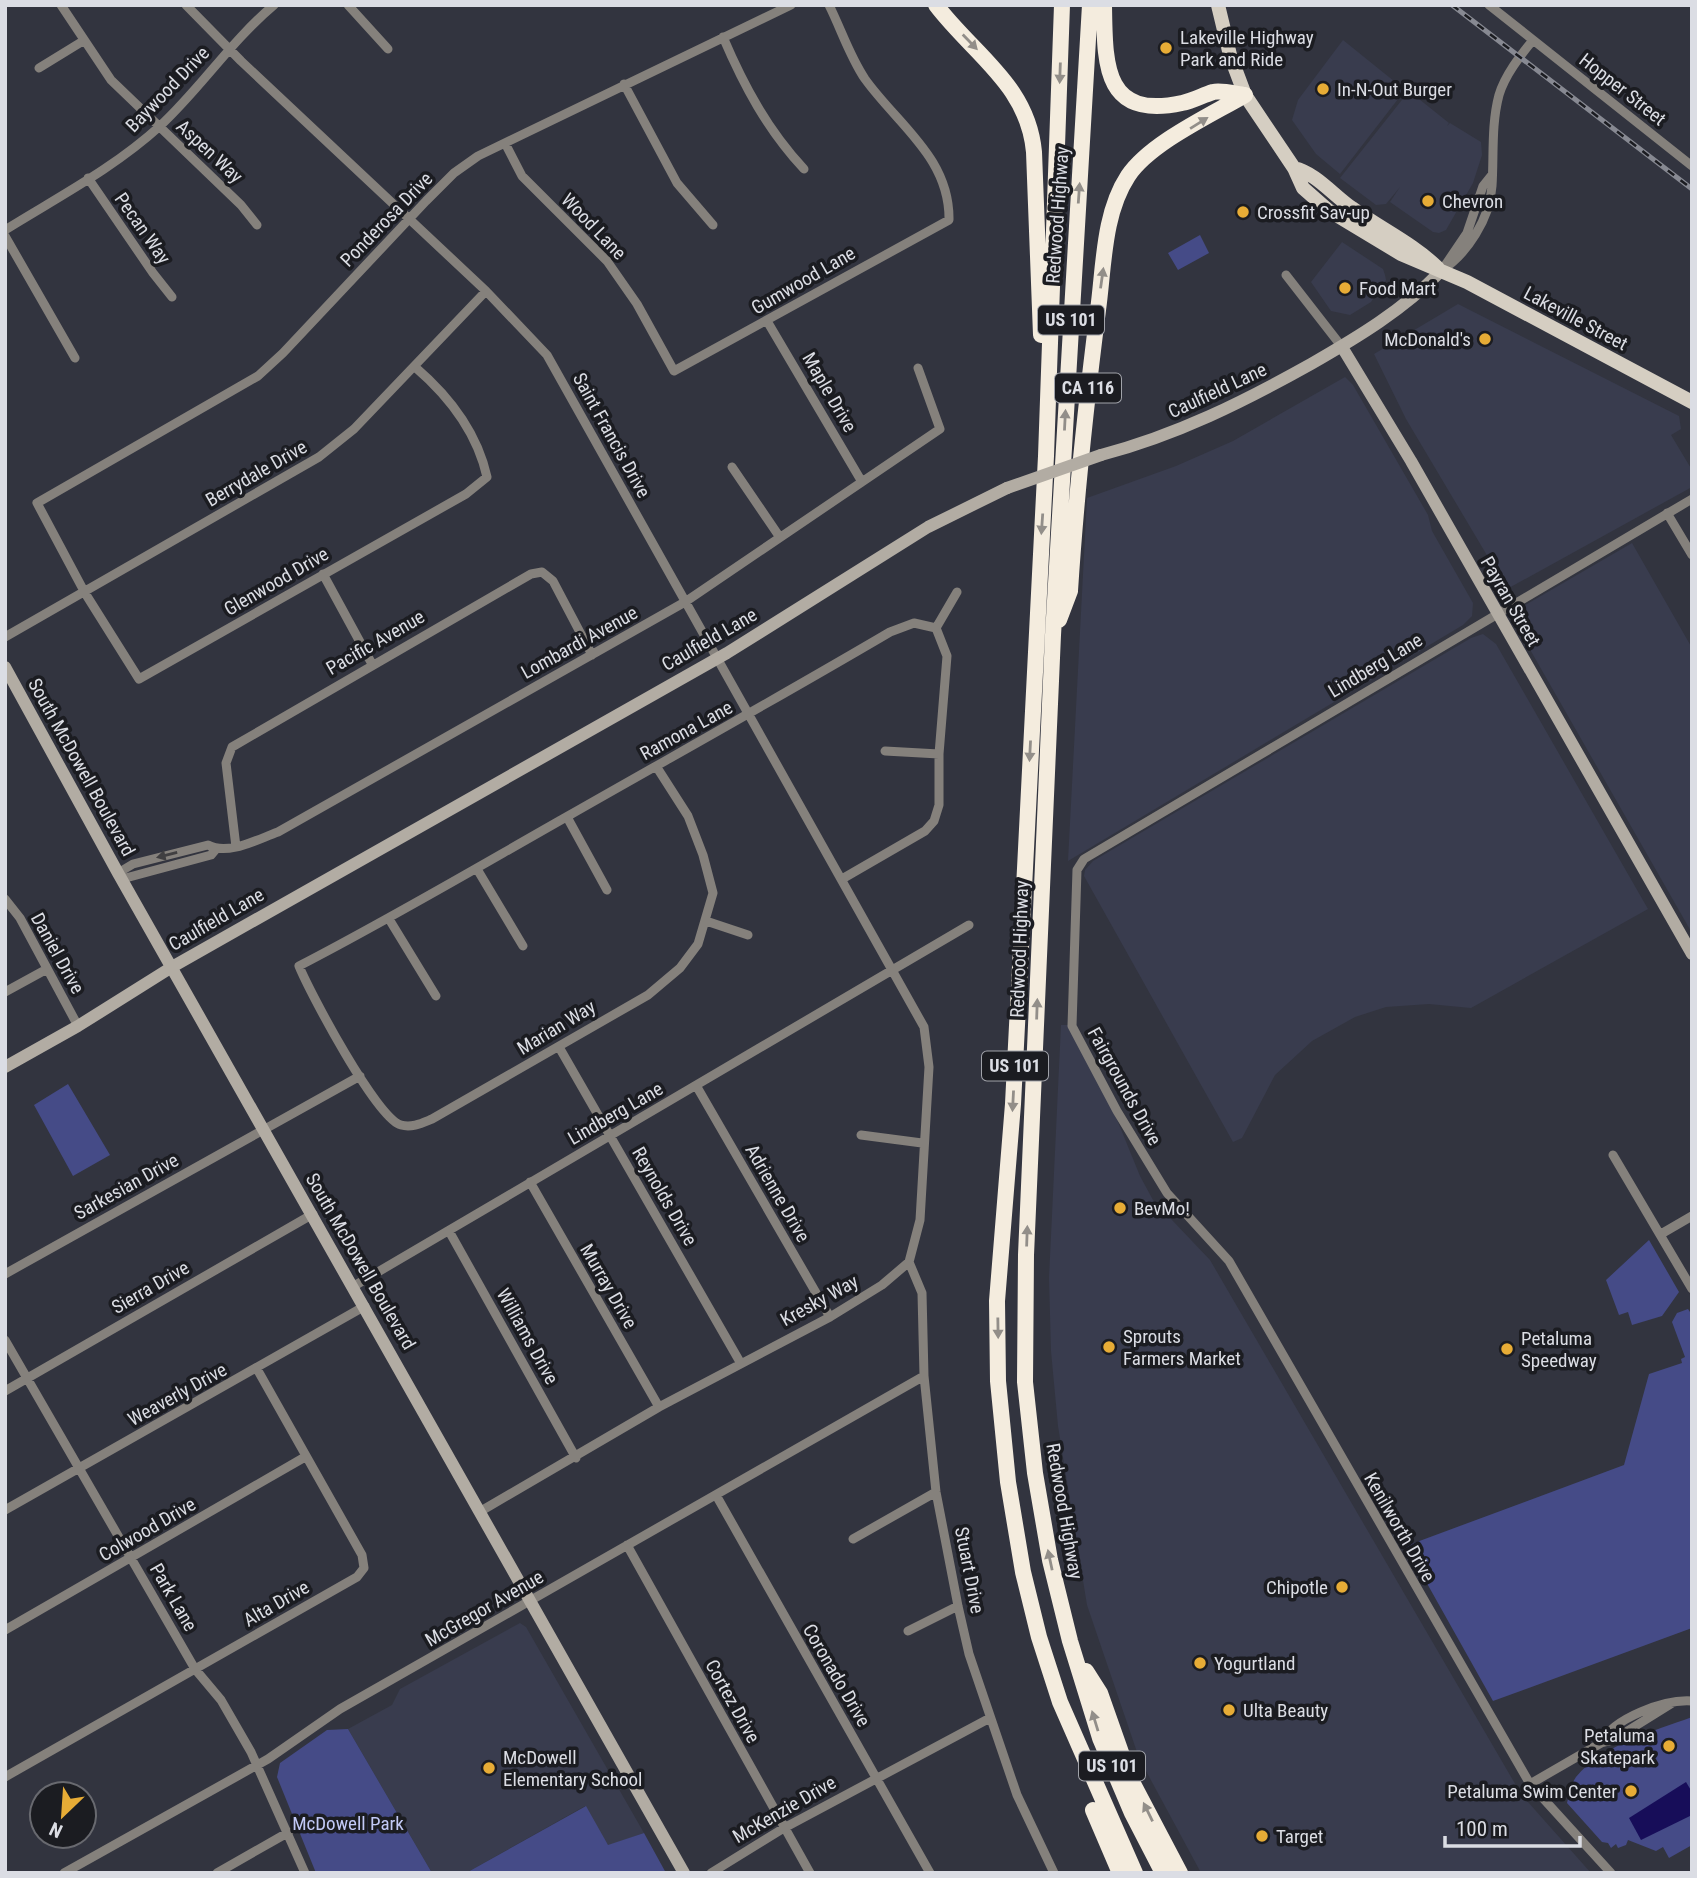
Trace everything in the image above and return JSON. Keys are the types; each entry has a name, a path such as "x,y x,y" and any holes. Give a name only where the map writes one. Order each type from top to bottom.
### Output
{"highway":[{"name":"CA 116","path":"936,5 1009,85 1021,103 1031,130 1046,456"},
{"name":"Redwood Highway","path":"1062,5 1046,456 1013,1104 997,1301 998,1381 1008,1482 1023,1572 1039,1637 1060,1702 1135,1873"},
{"name":"Redwood Highway","path":"1090,5 1053,635 1027,1227 1024,1382 1049,1560 1075,1654 1100,1738 1132,1813 1163,1873"},
{"path":"1104,5 1107,73 1118,92 1128,99 1163,106 1184,103 1214,92 1245,95"},
{"name":"CA 116","path":"1053,635 1070,591 1089,378 1110,224 1119,193 1133,170 1153,152 1245,95"},
{"path":"1075,1654 1100,1693 1130,1778 1180,1873"},
{"path":"1060,1702 1057,1718 1063,1737 1120,1873"}],"main road":[{"name":"Lakeville Street","path":"1218,5 1230,55 1245,95 1294,168 1307,171 1353,208 1409,243 1441,271 1472,284 1692,402"},
{"name":"Caulfield Lane","path":"5,1067 78,1026 172,967 715,659 928,527 1007,488 1140,444 1214,416 1342,347 1408,304 1441,271"},
{"name":"Payran Street","path":"1342,347 1411,461 1692,954"},
{"name":"South McDowell Boulevard","path":"5,667 120,876 684,1873"}],"street":[{"name":"Aspen Way","path":"61,5 111,80 241,205 257,225"},
{"name":"Saint Francis Drive","path":"186,5 229,50 486,290 547,355 715,659 894,971"},
{"name":"Baywood Drive","path":"5,230 120,161 159,127 274,5"},
{"path":"348,5 388,49"},
{"name":"Ponderosa Drive","path":"37,503 258,376 454,173 478,156 506,145 624,83 791,5"},
{"name":"Gumwood Lane","path":"674,371 949,220 949,197 934,162 863,76 830,5"},
{"name":"Hopper Street","path":"1489,5 1692,166"},
{"path":"723,37 752,101 778,140 804,169"},
{"name":"Caulfield Lane","path":"1441,271 1467,233 1481,201 1483,186 1491,176 1494,126 1500,93 1533,40"},
{"path":"39,68 83,41"},
{"path":"624,83 677,183 713,225"},
{"name":"Wood Lane","path":"506,145 522,176 607,261 637,304 674,371"},
{"name":"Pecan Way","path":"88,178 153,274 172,297"},
{"path":"5,236 75,358"},
{"name":"Payran Street","path":"1286,275 1342,347"},
{"name":"Berrydale Drive","path":"5,637 319,457 354,429 415,368 486,290"},
{"name":"Maple Drive","path":"767,321 862,482"},
{"name":"Glenwood Drive","path":"37,503 85,593 139,679 466,494 487,477 483,459 466,423 442,391 415,368"},
{"name":"Lombardi Avenue","path":"120,876 133,864 208,845 216,849 236,847 278,832 685,602 940,429 918,368"},
{"path":"732,467 779,536"},
{"name":"Lindberg Lane","path":"1079,864 1495,612 1692,499"},
{"path":"1667,513 1692,555"},
{"name":"Pacific Avenue","path":"236,847 226,763 232,747 531,574 542,572 553,581 592,655"},
{"path":"323,574 372,664"},
{"path":"842,879 925,831 934,821 939,805 939,754 947,656 936,628 957,592"},
{"name":"Ramona Lane","path":"360,1076 323,1016 299,966 389,919 748,716 890,632 914,623 936,628"},
{"path":"885,751 939,754"},
{"name":"Marian Way","path":"360,1076 369,1096 386,1116 399,1125 417,1125 648,995 680,968 698,944 713,893 704,855 688,816 656,766"},
{"path":"567,817 607,890"},
{"name":"Fairgrounds Drive","path":"1079,864 1072,1026 1117,1111 1167,1193"},
{"path":"477,869 523,946"},
{"name":"Daniel Drive","path":"5,899 20,918 78,1026"},
{"path":"389,919 436,996"},
{"path":"706,921 748,935"},
{"name":"Lindberg Lane","path":"354,1286 611,1134 696,1087 808,1017 894,971 968,925"},
{"path":"5,992 47,969"},
{"path":"894,971 924,1027 929,1067 922,1143 920,1220 909,1262"},
{"name":"Reynolds Drive","path":"559,1047 740,1362"},
{"path":"265,1131 360,1076"},
{"name":"Adrienne Drive","path":"696,1087 830,1317"},
{"name":"Sarkesian Drive","path":"5,1274 248,1137 265,1131"},
{"path":"861,1135 922,1143"},
{"path":"1613,1155 1692,1289"},
{"name":"Murray Drive","path":"530,1182 659,1407"},
{"name":"Kenilworth Drive","path":"1167,1193 1229,1261 1530,1784 1611,1873"},
{"name":"Sierra Drive","path":"5,1391 313,1214"},
{"path":"1661,1234 1692,1216"},
{"name":"Williams Drive","path":"449,1231 576,1458"},
{"name":"Kresky Way","path":"481,1511 576,1458 659,1407 830,1317 882,1285 909,1262"},
{"name":"Stuart Drive","path":"909,1262 922,1293 924,1376 936,1492 969,1654 1017,1795 1054,1873"},
{"name":"Weaverly Drive","path":"5,1510 365,1306"},
{"name":"Park Lane","path":"5,1340 195,1669 221,1700 257,1764 305,1873"},
{"name":"Alta Drive","path":"5,1777 357,1577 364,1568 362,1555 257,1369"},
{"name":"McGregor Avenue","path":"64,1873 257,1764 340,1709 924,1376"},
{"name":"Colwood Drive","path":"5,1630 306,1457"},
{"path":"853,1539 936,1492"},
{"name":"Coronado Drive","path":"716,1495 930,1873"},
{"name":"Cortez Drive","path":"627,1545 810,1873"},
{"path":"908,1631 958,1606"},
{"path":"1530,1784 1601,1743 1613,1740 1674,1702 1692,1701"},
{"name":"McKenzie Drive","path":"711,1873 783,1828 990,1718"},
{"path":"217,1873 289,1832"}],"shaded area":[{"path":"1343,40 1405,90 1340,174 1316,154 1292,120 1298,100"},
{"path":"1409,91 1449,123 1447,126 1450,123 1481,142 1482,155 1473,183 1446,230 1439,233 1433,232 1390,202 1400,187 1386,204 1376,205 1340,178"},
{"path":"1342,242 1383,269 1386,280 1371,302 1350,315 1331,311 1311,282"},
{"path":"1458,304 1679,416 1681,429 1671,435 1692,470 1692,487 1507,589 1406,419 1374,354"},
{"path":"1345,377 1353,385 1428,515 1432,531 1473,603 1472,616 1463,625 1068,861 1087,498 1176,466 1233,441"},
{"path":"1632,543 1692,648 1692,933 1516,625 1516,616 1522,607"},
{"path":"1483,634 1496,644 1648,909 1471,1008 1429,1004 1386,1007 1355,1017 1312,1041 1275,1075 1242,1138 1233,1142 1084,876 1085,870 1093,861 1471,638"},
{"path":"1061,1025 1068,1025 1109,1100 1140,1176 1153,1200 1210,1260 1521,1794 1591,1873 1200,1871 1139,1758 1087,1605 1058,1426 1051,1351 1049,1278"},
{"name":"McDowell Elementary School","path":"520,1623 526,1627 644,1833 608,1846 585,1806 466,1873 432,1873 348,1729 392,1705 400,1689"},
{"name":"Petaluma Swim Center","path":"1686,1782 1692,1792 1692,1815 1641,1840 1629,1818"}],"green space":[{"path":"1200,235 1209,253 1178,270 1168,253"},
{"path":"68,1084 110,1155 73,1176 34,1105"},
{"path":"1649,1240 1679,1292 1662,1316 1632,1325 1628,1312 1619,1315 1606,1280"},
{"path":"1688,1309 1692,1315 1692,1628 1493,1701 1406,1546 1624,1465 1649,1374 1682,1363 1681,1359 1685,1357 1672,1322 1677,1313"},
{"name":"Petaluma Swim Center","path":"1692,1717 1692,1845 1669,1858 1663,1847 1656,1851 1628,1840 1626,1845 1618,1848 1616,1844 1611,1848 1608,1843 1602,1842 1567,1803 1576,1777 1600,1756 1614,1748"},
{"name":"McDowell Park","path":"348,1729 432,1873 316,1873 277,1777 280,1763 327,1730"},
{"path":"586,1806 608,1845 644,1833 666,1873 466,1873"}],"railway":[{"path":"1452,5 1692,189"}],"place":[{"name":"Lakeville Highway Park and Ride","path":"1166,48"},
{"name":"In-N-Out Burger","path":"1323,89"},
{"name":"Chevron","path":"1428,201"},
{"name":"Crossfit Sav-up","path":"1243,212"},
{"name":"Food Mart","path":"1345,288"},
{"name":"McDonald's","path":"1485,339"},
{"name":"BevMo!","path":"1120,1208"},
{"name":"Sprouts Farmers Market","path":"1109,1347"},
{"name":"Petaluma Speedway","path":"1507,1349"},
{"name":"Chipotle","path":"1342,1587"},
{"name":"Yogurtland","path":"1200,1663"},
{"name":"Ulta Beauty","path":"1229,1710"},
{"name":"Petaluma Skatepark","path":"1669,1746"},
{"name":"McDowell Elementary School","path":"489,1768"},
{"name":"Petaluma Swim Center","path":"1631,1791"},
{"name":"Target","path":"1262,1836"}]}
